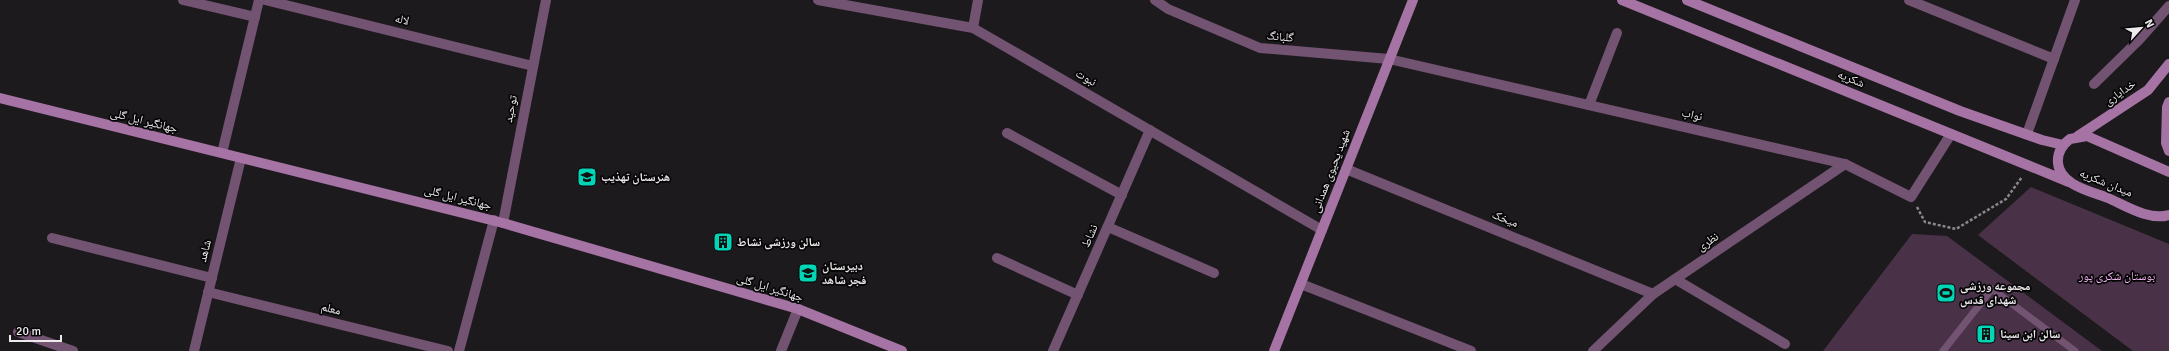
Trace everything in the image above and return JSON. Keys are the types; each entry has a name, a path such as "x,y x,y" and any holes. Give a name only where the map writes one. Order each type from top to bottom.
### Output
{"main road":[{"name":"شهید یحیوی همدانی","path":"1274,351 1412,0"},
{"name":"شکریه","path":"1622,0 2069,182"},
{"name":"شکریه","path":"1687,0 1960,111 2027,134 2063,144"},
{"name":"خدایاری","path":"2078,136 2148,90 2169,64"},
{"name":"جهانگیر ایل گلی","path":"0,98 498,222 798,309 902,351"},
{"path":"2169,102 2167,107 2166,143 2169,152"},
{"path":"2063,144 2078,136 2087,136 2169,172"},
{"name":"میدان شکریه","path":"2063,144 2059,152 2058,169 2069,182 2153,217 2169,215"},
{"path":"2153,217 2169,223"}],"street":[{"path":"183,0 254,17"},
{"path":"222,153 259,0"},
{"name":"لاله","path":"265,0 533,66"},
{"name":"توحید","path":"459,351 498,222 533,66 546,0"},
{"name":"نبوت","path":"818,0 974,28 1322,230"},
{"path":"974,28 978,0"},
{"name":"گلبانگ","path":"1155,0 1168,9 1260,48 1390,58"},
{"path":"1909,0 2054,59"},
{"path":"2027,134 2075,0"},
{"name":"خدایاری","path":"2094,84 2139,40 2169,6"},
{"path":"1589,105 1617,32"},
{"name":"نواب","path":"1390,58 1845,164 1911,197"},
{"name":"نشاط","path":"1053,351 1150,130"},
{"path":"1007,133 1122,195"},
{"path":"1911,197 1951,134"},
{"name":"شاهد","path":"194,351 240,158"},
{"name":"نظری","path":"1593,351 1653,294 1845,164"},
{"name":"میخک","path":"1346,169 1653,294"},
{"path":"1108,227 1214,273"},
{"path":"52,238 212,278"},
{"path":"998,258 1078,295"},
{"path":"1675,280 1785,344"},
{"path":"1300,284 1471,351"},
{"name":"معلم","path":"208,292 448,351"},
{"path":"781,351 798,309"},
{"path":"18,332 73,351"}],"lane":[{"path":"1943,351 1992,289 2075,351"}],"path":[{"path":"1911,197 1925,222 1956,229 2006,199 2029,166"}],"green space":[{"name":"بوستان شکری پور","path":"2031,187 2169,244 2169,351 2133,351 1978,235"},
{"name":"مجموعه ورزشی شهدای قدس","path":"1912,234 1947,236 2102,351 1823,351"}],"place":[{"name":"هنرستان تهذیب","path":"587,177"},
{"name":"سالن ورزشی نشاط","path":"723,242"},
{"name":"دبیرستان فجر شاهد","path":"808,273"},
{"name":"مجموعه ورزشی شهدای قدس","path":"1946,293"},
{"name":"سالن ابن سینا","path":"1986,334"}]}
